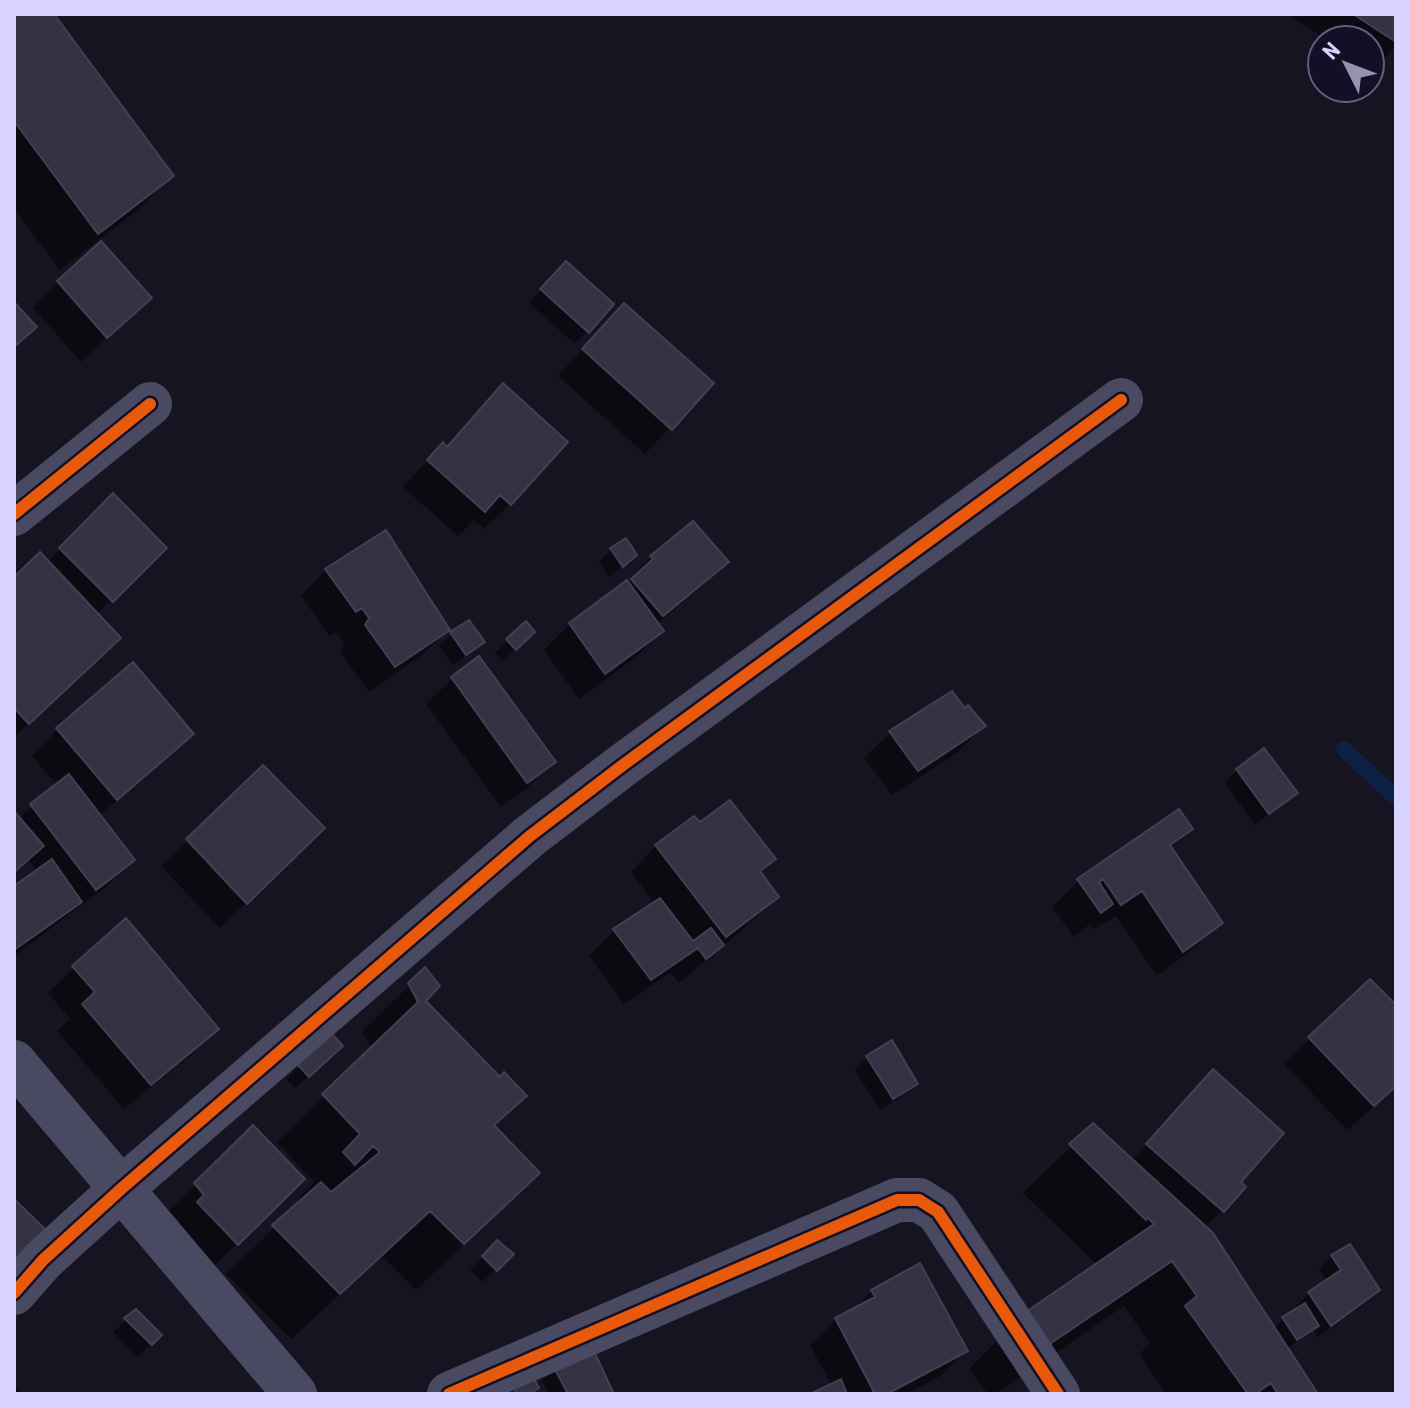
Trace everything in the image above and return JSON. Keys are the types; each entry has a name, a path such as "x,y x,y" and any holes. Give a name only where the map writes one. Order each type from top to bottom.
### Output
{"street":[{"path":"14,1293 43,1260 121,1189 530,836 1121,400"},
{"path":"14,514 150,404"},
{"path":"14,1062 295,1394"},
{"path":"449,1394 897,1200 919,1200 938,1212 1058,1394"}],"building":[{"path":"14,14 54,14 174,176 98,234 14,121"},
{"path":"1353,14 1396,14 1396,42 1386,35 1386,24 1368,24"},
{"path":"101,241 152,298 107,338 57,281"},
{"path":"566,261 614,304 589,333 540,289"},
{"path":"14,302 37,327 14,347"},
{"path":"624,303 714,383 672,430 582,349"},
{"path":"503,383 568,442 511,505 500,495 485,512 427,460 443,442 447,447"},
{"path":"113,493 167,548 113,602 59,548"},
{"path":"693,521 729,562 663,616 631,579 653,559 650,556"},
{"path":"386,530 450,630 395,667 365,625 369,618 362,608 356,612 325,569"},
{"path":"626,538 637,555 623,567 610,548"},
{"path":"40,552 121,638 29,724 14,708 14,577"},
{"path":"627,580 664,631 605,674 569,623"},
{"path":"469,620 485,642 466,655 450,632"},
{"path":"526,621 535,632 516,650 506,639"},
{"path":"479,656 556,762 527,783 451,677"},
{"path":"133,662 194,734 117,800 56,728"},
{"path":"952,691 965,708 968,705 986,726 918,771 889,731"},
{"path":"1264,748 1298,793 1269,814 1236,769"},
{"path":"263,765 325,828 247,904 186,839"},
{"path":"69,774 135,860 96,890 30,804"},
{"path":"730,800 776,859 760,871 779,897 726,937 655,845 694,816 700,822"},
{"path":"1179,809 1193,829 1170,845 1223,923 1183,952 1142,891 1121,905 1103,879 1099,882 1113,904 1101,913 1077,879"},
{"path":"14,811 44,846 14,872"},
{"path":"52,859 82,902 14,950 14,886"},
{"path":"660,898 693,941 711,928 724,945 706,959 698,948 651,980 613,929"},
{"path":"126,918 219,1029 151,1085 82,1004 95,992 72,966"},
{"path":"425,967 440,986 426,1001 500,1077 504,1072 527,1096 494,1125 540,1173 464,1244 430,1211 340,1294 272,1225 321,1182 331,1192 380,1152 373,1146 355,1165 343,1152 360,1134 322,1094 418,1002 408,983"},
{"path":"1370,979 1396,1005 1396,1086 1374,1106 1308,1037"},
{"path":"332,1034 343,1046 309,1077 298,1065"},
{"path":"892,1040 918,1084 893,1099 866,1056"},
{"path":"1213,1069 1284,1133 1241,1182 1246,1187 1224,1212 1146,1144"},
{"path":"1093,1123 1213,1233 1318,1394 1278,1394 1271,1383 1255,1394 1248,1394 1185,1306 1197,1296 1172,1261 1038,1352 1014,1320 1154,1224 1148,1218 1146,1220 1069,1144"},
{"path":"253,1125 305,1179 238,1245 197,1202 204,1195 194,1183"},
{"path":"14,1199 45,1229 14,1262"},
{"path":"497,1240 514,1254 497,1271 482,1256"},
{"path":"1350,1244 1380,1290 1331,1326 1308,1292 1341,1270 1331,1255"},
{"path":"920,1263 968,1351 887,1394 875,1394 835,1318 875,1297 871,1290"},
{"path":"1305,1303 1319,1326 1297,1340 1282,1317"},
{"path":"136,1309 162,1335 152,1345 124,1318"},
{"path":"592,1347 614,1394 568,1394 553,1366"},
{"path":"531,1373 539,1388 529,1394 517,1394 512,1385"},
{"path":"841,1379 847,1394 810,1394"}],"waterway":[{"path":"1344,749 1396,798"}],"cycle path":[{"path":"14,1293 43,1260 121,1189 530,836 1121,400"},
{"path":"14,514 150,404"},
{"path":"449,1394 897,1200 919,1200 938,1212 1058,1394"}]}
